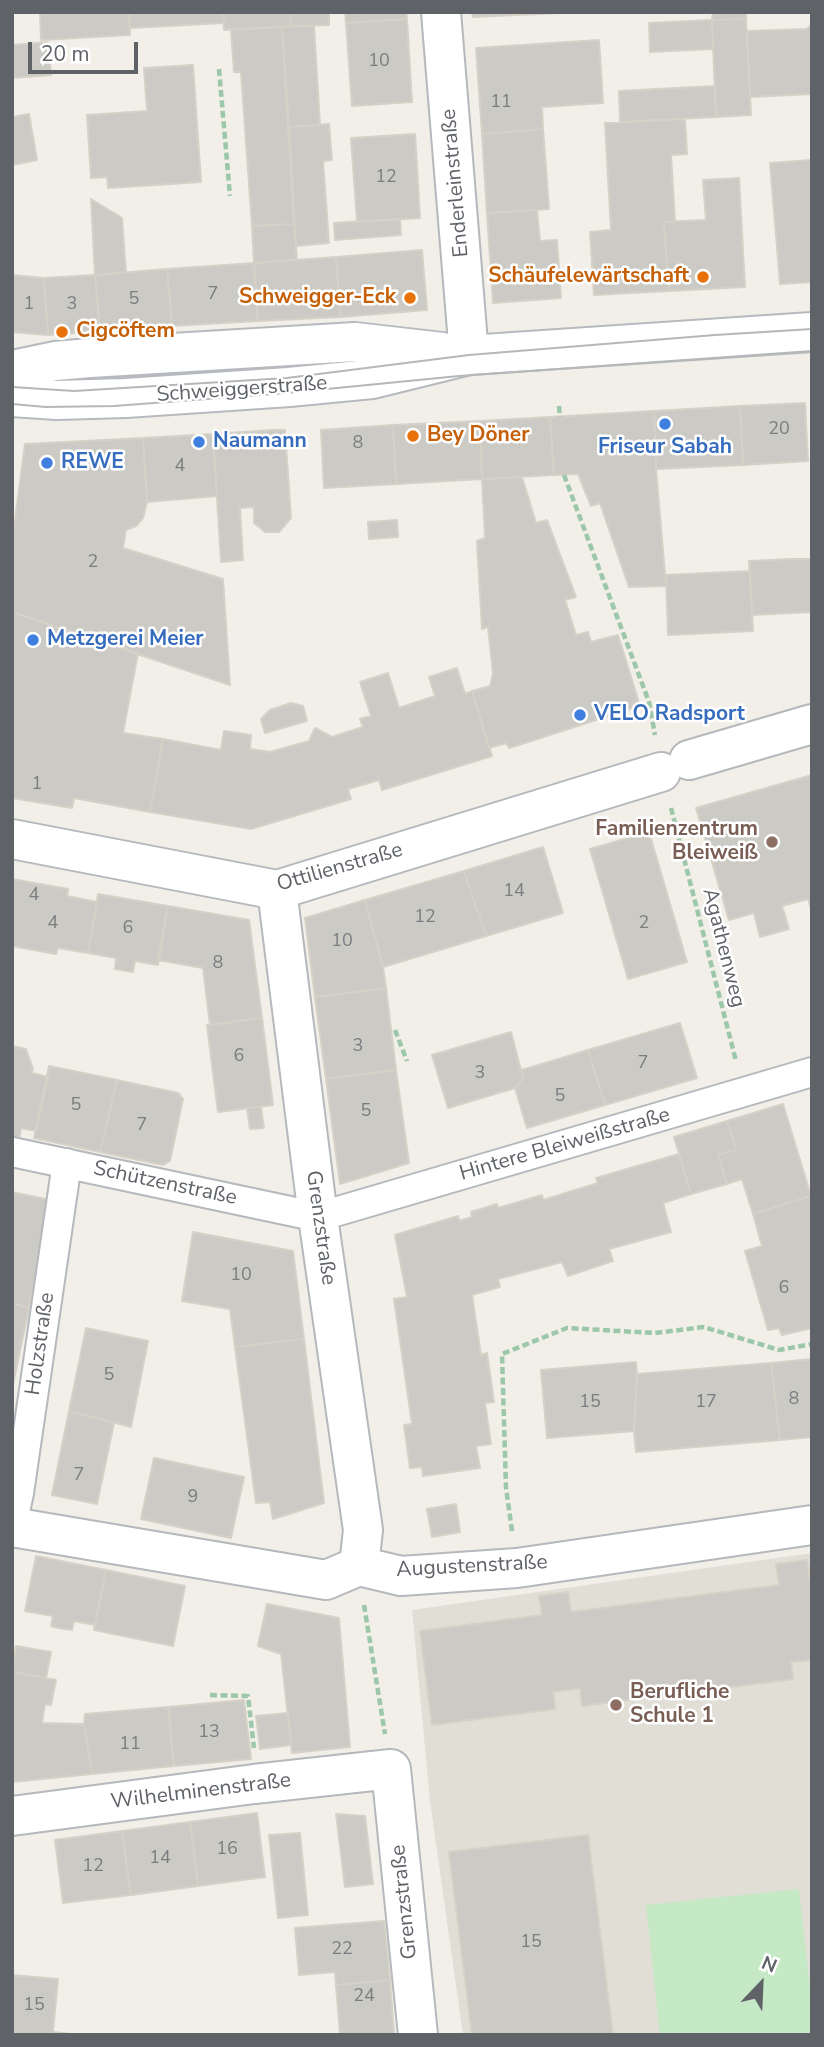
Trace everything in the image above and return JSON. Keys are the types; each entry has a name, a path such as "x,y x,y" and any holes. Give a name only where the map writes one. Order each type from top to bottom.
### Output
{"street":[{"name":"Enderleinstraße","path":"441,12 469,355"},
{"name":"Schweiggerstraße","path":"12,397 57,400 126,398 302,386 372,379 469,355 812,332"},
{"name":"Schweiggerstraße","path":"12,370 55,361 90,358 355,342 469,355"},
{"name":"Ottilienstraße","path":"12,839 277,890 812,724"},
{"name":"Grenzstraße","path":"277,890 318,1217 363,1530 359,1566"},
{"name":"Hintere Bleiweißstraße","path":"318,1217 812,1072"},
{"name":"Schützenstraße","path":"12,1152 318,1217"},
{"name":"Holzstraße","path":"12,1526 67,1163"},
{"name":"Augustenstraße","path":"359,1566 401,1576 517,1568 812,1525"},
{"path":"12,1526 326,1580 359,1566"},
{"name":"Grenzstraße","path":"391,1769 418,2035"},
{"name":"Wilhelminenstraße","path":"12,1816 391,1769"}],"path":[{"path":"219,69 230,196"},
{"path":"559,407 560,416"},
{"name":"Agathenweg","path":"564,475 675,766 744,1092"},
{"path":"395,1030 407,1060"},
{"path":"506,1488 502,1354 567,1328 655,1333 705,1327 779,1350 812,1344"},
{"path":"359,1566 391,1769"},
{"path":"210,1695 248,1696 254,1749 254,1784"}],"shaded area":[{"name":"Berufliche Schule 1","path":"812,1553 812,2035 463,2035 430,1801 412,1610"}],"green space":[{"path":"799,1889 812,2008 812,2035 660,2035 646,1905"}],"building":[{"path":"40,12 129,12 130,35 41,40"},
{"path":"129,12 223,12 224,23 130,28"},
{"path":"223,12 290,12 291,26 224,30"},
{"path":"290,12 329,12 329,25 291,26"},
{"path":"345,12 406,12 407,19 346,23"},
{"path":"472,12 559,12 560,13 473,17"},
{"path":"713,12 746,12 746,19 712,20"},
{"path":"407,19 412,102 352,106 346,23"},
{"path":"746,19 751,115 716,117 712,20"},
{"path":"712,20 713,49 650,52 649,23"},
{"path":"812,24 812,94 750,97 747,31 807,29"},
{"path":"314,26 320,125 289,127 282,27"},
{"path":"282,27 294,224 252,226 241,72 234,72 231,30"},
{"path":"599,40 603,103 542,107 543,129 482,134 476,48"},
{"path":"48,42 51,75 12,78 12,45"},
{"path":"193,65 201,182 108,188 107,177 91,178 87,115 147,111 144,68"},
{"path":"715,86 716,117 620,122 619,91"},
{"path":"29,114 37,160 12,165 12,117"},
{"path":"685,119 687,154 671,155 675,221 664,222 669,291 594,295 590,232 611,230 605,123"},
{"path":"329,124 332,160 323,161 329,243 296,246 289,127"},
{"path":"543,129 549,209 487,213 482,134"},
{"path":"415,134 420,218 357,222 351,138"},
{"path":"812,160 812,282 780,284 770,163"},
{"path":"739,178 745,287 669,291 664,222 706,220 703,180"},
{"path":"91,199 122,218 126,272 95,275"},
{"path":"537,210 540,241 557,240 561,298 493,303 487,213"},
{"path":"400,219 401,235 335,240 334,223"},
{"path":"294,224 297,260 254,263 252,226"},
{"path":"422,250 427,310 341,317 336,257"},
{"path":"336,257 341,317 258,321 254,263"},
{"path":"254,263 258,321 172,326 167,269"},
{"path":"167,269 172,326 100,331 95,275"},
{"path":"12,275 44,278 48,335 12,332"},
{"path":"95,275 100,331 48,335 44,278"},
{"path":"805,403 808,461 743,465 740,406"},
{"path":"740,406 743,465 656,469 654,411"},
{"path":"654,411 666,586 629,587 600,503 591,506 578,474 554,475 550,417"},
{"path":"550,417 554,475 482,479 480,421"},
{"path":"480,421 482,479 396,484 393,425"},
{"path":"393,425 396,484 324,488 321,430"},
{"path":"285,430 291,518 279,532 265,532 254,523 254,507 240,508 243,560 221,562 213,434"},
{"path":"213,434 217,496 147,502 143,438"},
{"path":"143,438 147,502 143,518 136,526 126,530 123,548 223,579 230,685 12,612 12,543 25,444"},
{"path":"522,477 536,523 547,520 576,597 565,600 576,635 588,632 591,642 618,635 640,706 509,748 506,743 489,748 472,691 490,686 493,674 488,627 482,629 477,541 485,538 482,479"},
{"path":"397,520 398,537 369,539 368,522"},
{"path":"812,559 812,612 752,615 749,561"},
{"path":"750,571 753,631 668,635 666,575"},
{"path":"12,612 138,653 123,733 163,739 150,812 74,798 72,808 12,798"},
{"path":"457,668 465,694 472,691 492,756 382,790 379,780 348,789 351,799 251,829 150,812 163,739 221,750 224,731 251,735 250,749 270,752 309,741 315,728 332,737 363,727 360,719 371,716 360,682 388,673 399,708 435,696 429,677"},
{"path":"291,703 303,706 307,721 265,733 261,719 270,710"},
{"path":"812,775 812,912 808,899 782,906 789,929 760,937 754,913 729,920 696,808"},
{"path":"649,832 687,962 628,979 590,849"},
{"path":"543,847 563,913 486,936 464,871"},
{"path":"464,871 486,936 383,967 365,900"},
{"path":"12,879 68,889 67,896 97,902 88,953 58,948 56,954 12,946"},
{"path":"98,894 168,906 158,965 135,961 133,972 115,969 116,958 88,953"},
{"path":"365,900 386,988 315,997 305,918"},
{"path":"168,906 249,920 262,1018 210,1025 203,968 158,960"},
{"path":"386,988 396,1070 326,1079 315,997"},
{"path":"262,1018 273,1105 218,1112 207,1025"},
{"path":"680,1023 697,1078 605,1105 588,1050"},
{"path":"511,1032 523,1078 515,1088 448,1108 432,1055"},
{"path":"12,1046 26,1049 32,1073 48,1077 36,1131 21,1128 19,1140 12,1139"},
{"path":"588,1050 605,1105 527,1128 515,1088 523,1078 522,1070"},
{"path":"49,1066 117,1080 100,1152 34,1138"},
{"path":"396,1070 409,1163 340,1184 326,1079"},
{"path":"117,1080 178,1093 183,1099 170,1161 163,1165 100,1152"},
{"path":"783,1104 811,1196 753,1214 742,1179 727,1184 718,1155 736,1150 727,1121"},
{"path":"261,1107 264,1128 250,1129 247,1108"},
{"path":"727,1121 736,1150 718,1155 727,1184 691,1194 674,1137"},
{"path":"679,1154 691,1194 663,1203 671,1232 609,1249 613,1261 568,1276 562,1262 498,1279 500,1287 472,1295 481,1355 487,1353 494,1402 485,1403 491,1444 476,1446 480,1468 423,1476 422,1467 410,1468 404,1425 412,1424 394,1299 407,1297 395,1235 458,1216 459,1221 472,1217 471,1212 497,1204 498,1208 542,1195 543,1200 598,1183 596,1178"},
{"path":"12,1192 50,1200 29,1308 12,1303"},
{"path":"811,1196 812,1328 782,1335 779,1328 768,1330 745,1251 762,1246 753,1214"},
{"path":"193,1232 293,1251 304,1339 235,1347 230,1309 182,1301"},
{"path":"12,1303 29,1308 12,1389"},
{"path":"86,1328 148,1341 131,1427 69,1411"},
{"path":"304,1339 324,1503 273,1519 270,1502 256,1503 235,1347"},
{"path":"812,1359 812,1437 780,1440 771,1363"},
{"path":"636,1362 634,1431 547,1438 541,1370"},
{"path":"771,1363 780,1440 636,1452 634,1431 637,1374"},
{"path":"69,1411 114,1423 97,1504 52,1495"},
{"path":"154,1458 244,1477 231,1538 141,1519"},
{"path":"456,1504 460,1532 432,1537 427,1509"},
{"path":"36,1556 106,1570 95,1625 74,1621 72,1630 58,1628 51,1626 53,1616 25,1611"},
{"path":"807,1560 810,1581 812,1580 812,1660 791,1662 793,1679 582,1706 580,1688 553,1692 555,1709 432,1725 420,1631 542,1615 539,1596 568,1592 571,1612 779,1585 776,1564"},
{"path":"106,1570 185,1586 173,1646 94,1630"},
{"path":"267,1604 339,1618 350,1747 292,1753 281,1654 258,1646"},
{"path":"16,1646 51,1652 46,1678 12,1672"},
{"path":"12,1672 56,1680 51,1705 45,1704 42,1723 84,1724 92,1774 12,1782"},
{"path":"244,1700 251,1759 174,1766 168,1707"},
{"path":"168,1707 174,1766 92,1774 84,1724 85,1714"},
{"path":"288,1713 291,1745 260,1749 256,1716"},
{"path":"257,1813 265,1877 198,1886 190,1822"},
{"path":"336,1814 365,1816 373,1884 345,1887"},
{"path":"190,1822 198,1886 131,1895 122,1831"},
{"path":"122,1831 131,1895 63,1903 55,1840"},
{"path":"300,1833 308,1915 278,1918 269,1835"},
{"path":"588,1835 613,2035 472,2035 449,1852"},
{"path":"384,1921 390,1980 336,1985 335,1972 299,1975 295,1928"},
{"path":"12,1975 58,1979 53,2032 80,2035 12,2035"},
{"path":"390,1980 394,2035 340,2035 336,1985"}],"tram line":[{"path":"12,387 74,391 287,378 469,355 812,329"},
{"path":"12,404 46,407 114,406 459,376 812,351"}],"place":[{"name":"Schäufelewärtschaft","path":"703,277"},
{"name":"Schweigger-Eck","path":"410,298"},
{"name":"Cigcöftem","path":"62,332"},
{"name":"Friseur Sabah","path":"665,424"},
{"name":"Bey Döner","path":"413,436"},
{"name":"Naumann","path":"199,442"},
{"name":"REWE","path":"47,463"},
{"name":"Metzgerei Meier","path":"33,640"},
{"name":"VELO Radsport","path":"580,715"},
{"name":"Familienzentrum Bleiweiß","path":"772,842"},
{"name":"Berufliche Schule 1","path":"616,1705"}]}
